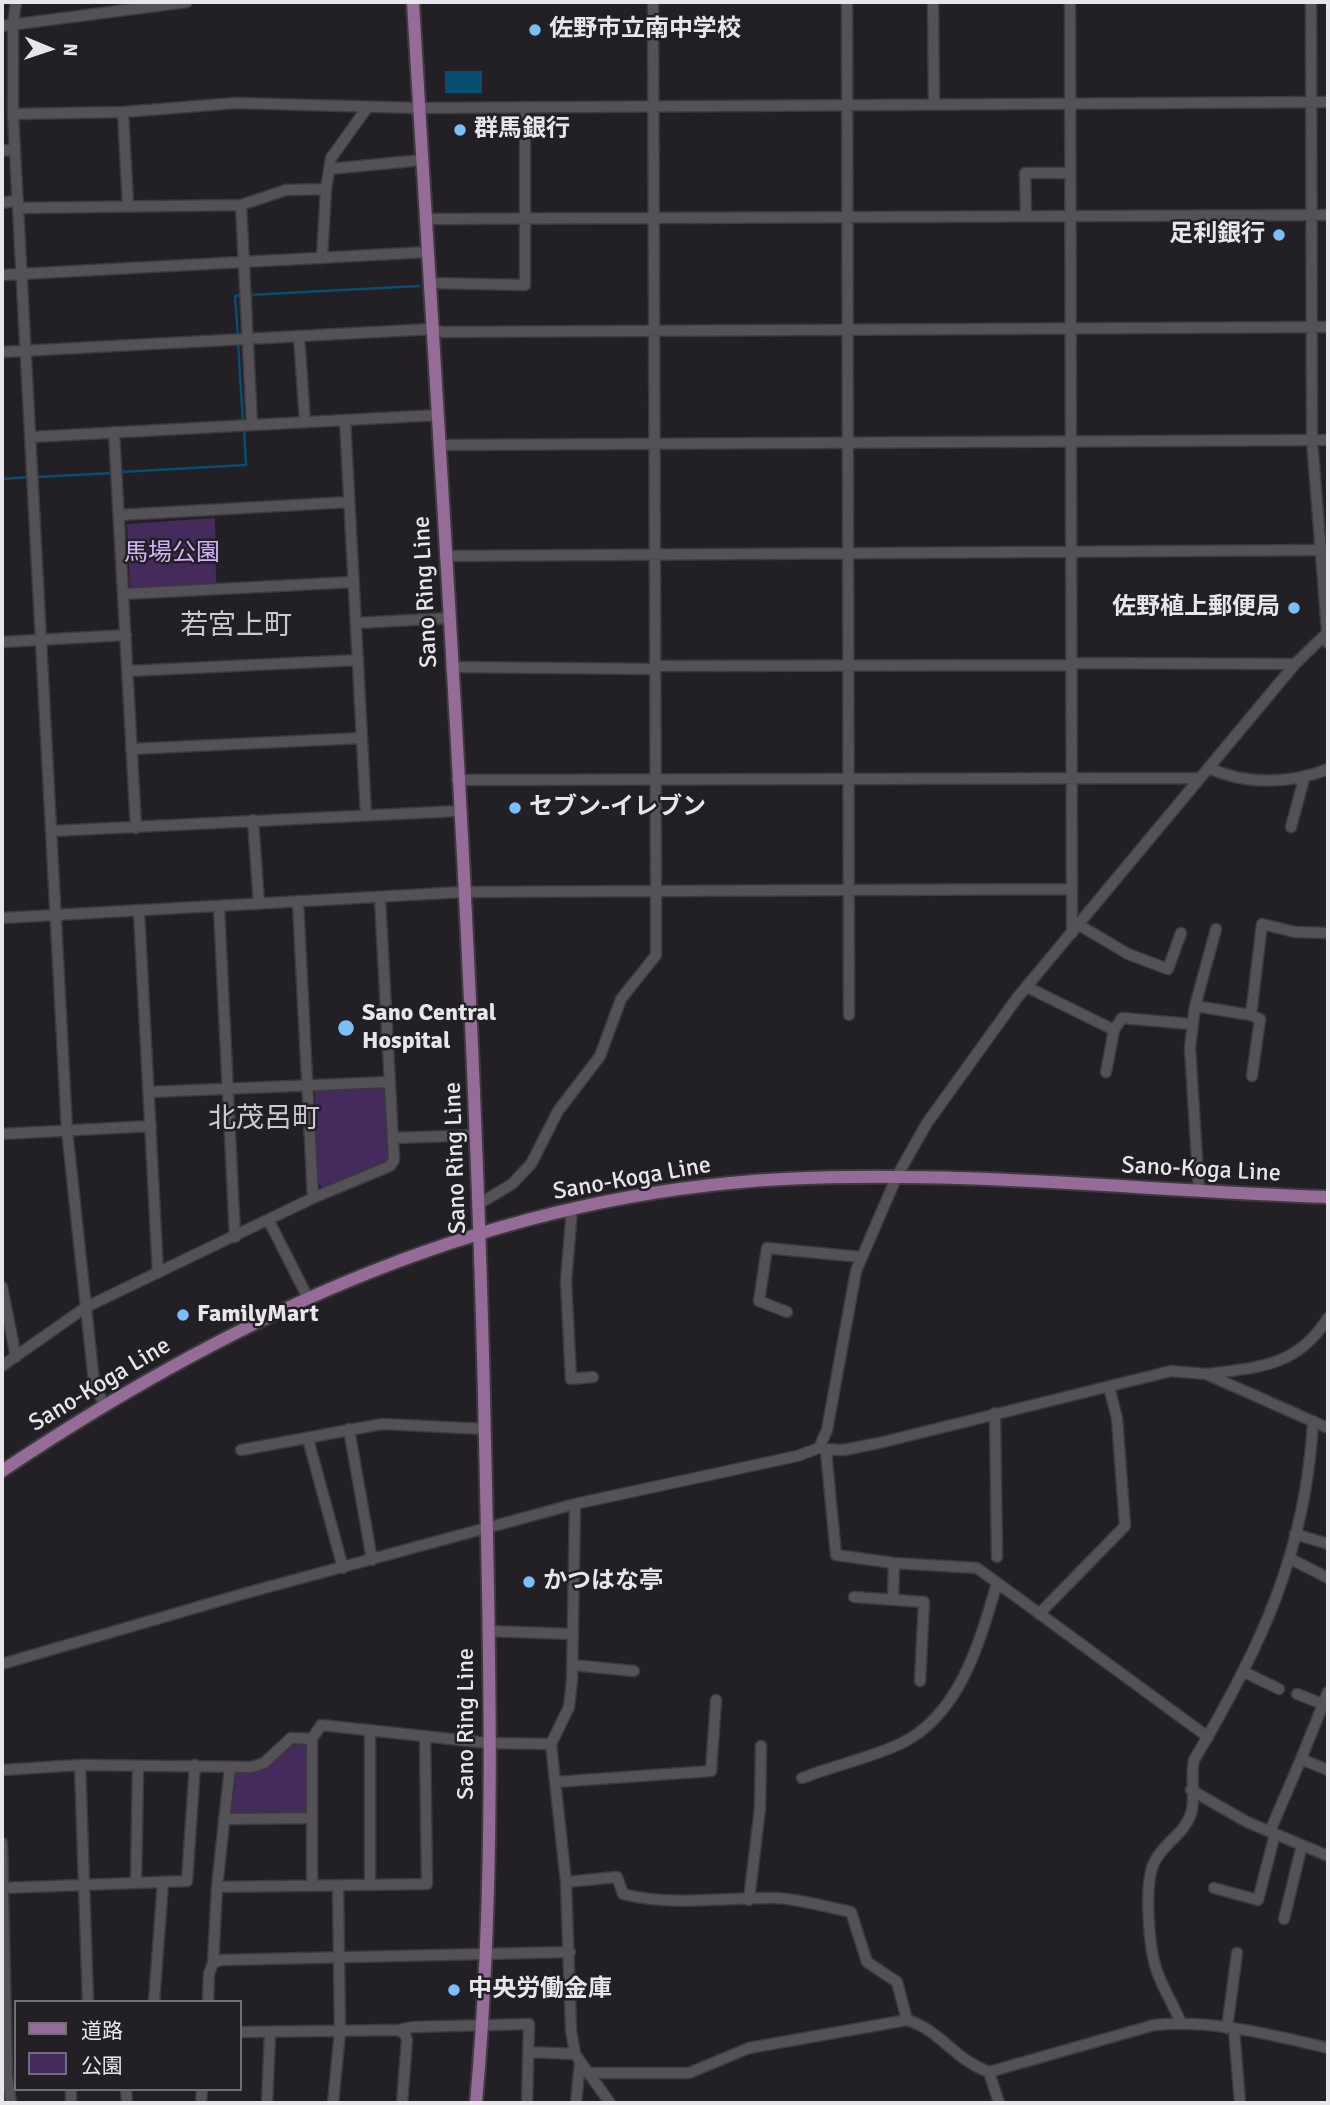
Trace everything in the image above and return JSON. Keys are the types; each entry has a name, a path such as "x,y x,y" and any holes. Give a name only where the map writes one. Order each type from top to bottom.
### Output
{"main road":[{"name":"Sano Ring Line","path":"413,2 440,445 480,1233 487,1529 488,1953 477,2103"},
{"name":"Sano-Koga Line","path":"2,1471 103,1403 245,1325 307,1296 419,1252 572,1209 652,1194 753,1181 897,1176 1328,1197"}],"street":[{"path":"16,2 13,24 13,114 67,1130 94,1382 103,1403"},
{"path":"2,26 187,2"},
{"path":"479,1204 504,1190 531,1164 558,1111 600,1056 621,999 656,955 653,2"},
{"path":"847,2 849,1016"},
{"path":"933,2 934,105"},
{"path":"1070,2 1070,552 1072,889 1075,930"},
{"path":"1208,1737 977,1568 963,1565 894,1563 834,1553 823,1449 861,1257 897,1176 946,1094 1027,987 1200,778 1296,664 1328,636 1312,440 1311,2"},
{"path":"13,114 124,112 236,103 419,108 1328,102"},
{"path":"430,283 525,285 525,107"},
{"path":"322,258 326,189 331,158 367,108"},
{"path":"124,112 128,205"},
{"path":"2,151 15,149"},
{"path":"329,169 422,160"},
{"path":"1026,216 1025,173 1069,173"},
{"path":"2,202 241,205 286,190 326,189"},
{"path":"241,205 252,425"},
{"path":"426,219 1328,215"},
{"path":"2,275 428,252"},
{"path":"2,352 432,329 443,332 654,332 1328,327"},
{"path":"299,336 305,422"},
{"path":"31,437 438,415"},
{"path":"345,419 366,815"},
{"path":"114,432 136,828"},
{"path":"440,445 1328,440"},
{"path":"119,515 349,502"},
{"path":"445,556 1323,550"},
{"path":"123,594 354,582"},
{"path":"356,623 449,618"},
{"path":"2,642 126,635"},
{"path":"128,671 358,660"},
{"path":"451,667 1296,664"},
{"path":"131,749 362,738"},
{"path":"1209,768 1225,775 1276,781 1304,779 1328,769"},
{"path":"457,780 1072,776 1200,778"},
{"path":"1291,827 1304,779"},
{"path":"52,831 458,811"},
{"path":"253,820 259,904"},
{"path":"2,918 463,892 1072,889"},
{"path":"2,1366 86,1307 313,1198 390,1166 394,1160 380,898"},
{"path":"298,902 313,1198"},
{"path":"219,907 235,1237"},
{"path":"139,912 158,1273"},
{"path":"1251,1014 1262,924 1295,932 1328,933"},
{"path":"1199,1191 1189,1048 1195,1006 1216,929"},
{"path":"1075,930 1168,969 1181,933"},
{"path":"1027,987 1114,1030"},
{"path":"1195,1006 1251,1014 1259,1019 1252,1076"},
{"path":"1106,1072 1114,1030 1122,1018 1191,1024"},
{"path":"149,1092 389,1082"},
{"path":"2,1134 151,1126"},
{"path":"393,1138 476,1135"},
{"path":"572,1209 566,1281 571,1379 593,1377"},
{"path":"269,1221 307,1296"},
{"path":"787,1312 759,1301 767,1248 861,1257"},
{"path":"2,1287 16,1357"},
{"path":"2,1664 575,1504 823,1449 879,1443 1171,1371 1206,1374 1283,1361 1303,1350 1328,1318"},
{"path":"1206,1374 1328,1428"},
{"path":"1039,1614 1125,1526 1117,1418 1109,1387"},
{"path":"995,1413 997,1557"},
{"path":"1181,2022 1157,1972 1149,1910 1154,1862 1181,1831 1191,1812 1194,1760 1244,1672 1279,1597 1310,1474 1313,1421"},
{"path":"241,1450 382,1423 485,1429"},
{"path":"349,1429 372,1560"},
{"path":"309,1438 343,1567"},
{"path":"575,1504 569,1707 551,1744 566,1882 578,2058 576,2103"},
{"path":"1295,1534 1328,1544"},
{"path":"1289,1558 1328,1578"},
{"path":"892,1599 894,1563"},
{"path":"802,1778 902,1742 929,1726 943,1710 970,1661 997,1583"},
{"path":"854,1598 924,1602 920,1681"},
{"path":"487,1631 572,1634"},
{"path":"572,1665 599,1665 634,1671"},
{"path":"1244,1672 1279,1689"},
{"path":"1214,1888 1258,1900 1272,1832 1328,1692"},
{"path":"1297,1694 1323,1704"},
{"path":"555,1782 712,1771 716,1700"},
{"path":"313,1886 312,1739 321,1725 488,1743 551,1744"},
{"path":"370,1730 370,1885"},
{"path":"217,1887 427,1884 425,1737"},
{"path":"2,1770 80,1765 258,1766 290,1738 312,1739"},
{"path":"749,1900 760,1808 761,1746"},
{"path":"1301,1759 1328,1770"},
{"path":"80,1765 88,2000"},
{"path":"2,1888 187,1881 195,1765"},
{"path":"136,1883 138,1767"},
{"path":"208,2000 230,1767"},
{"path":"1191,1790 1272,1832 1328,1856"},
{"path":"224,1819 311,1818"},
{"path":"2,1843 2,1888 12,2016 8,2076 11,2103"},
{"path":"1284,1919 1302,1845"},
{"path":"566,1882 617,1877 623,1894 637,1897 749,1900 777,1898 851,1912 867,1962 897,1982 907,2020"},
{"path":"154,2000 163,1882"},
{"path":"333,2103 340,2032 338,1885"},
{"path":"213,1963 232,1959 570,1952"},
{"path":"1237,1953 1230,2029 1240,2103"},
{"path":"588,2073 689,2073 749,2048 907,2020 928,2026 955,2054 970,2065 989,2072 1154,2025 1181,2022 1328,2048"},
{"path":"242,2032 340,2032 529,2024 527,2103"},
{"path":"398,2030 405,2034 407,2039 402,2103"},
{"path":"267,2103 270,2033"},
{"path":"528,2052 578,2058 610,2103"},
{"path":"989,2072 999,2103"}],"green space":[{"name":"馬場公園","path":"215,518 216,583 130,589 127,524"},
{"path":"386,1086 390,1159 324,1189 317,1182 315,1090"},
{"path":"309,1742 306,1813 231,1815 236,1773 261,1770 292,1746"}],"water":[{"path":"445,71 482,71 482,93 445,93"}],"waterway":[{"path":"248,295 419,286"},
{"path":"238,336 235,296 241,295"},
{"path":"238,342 243,423"},
{"path":"121,472 246,465 244,429"},
{"path":"37,477 114,473"},
{"path":"2,479 30,477"}],"place":[{"name":"佐野市立南中学校","path":"535,30"},
{"name":"群馬銀行","path":"460,130"},
{"name":"足利銀行","path":"1279,235"},
{"name":"佐野植上郵便局","path":"1294,608"},
{"name":"セブン-イレブン","path":"515,808"},
{"name":"Sano Central Hospital","path":"346,1028"},
{"name":"FamilyMart","path":"183,1315"},
{"name":"かつはな亭","path":"529,1582"},
{"name":"中央労働金庫","path":"454,1990"}],"district":[{"name":"若宮上町","path":"236,627"},
{"name":"北茂呂町","path":"264,1120"}]}
